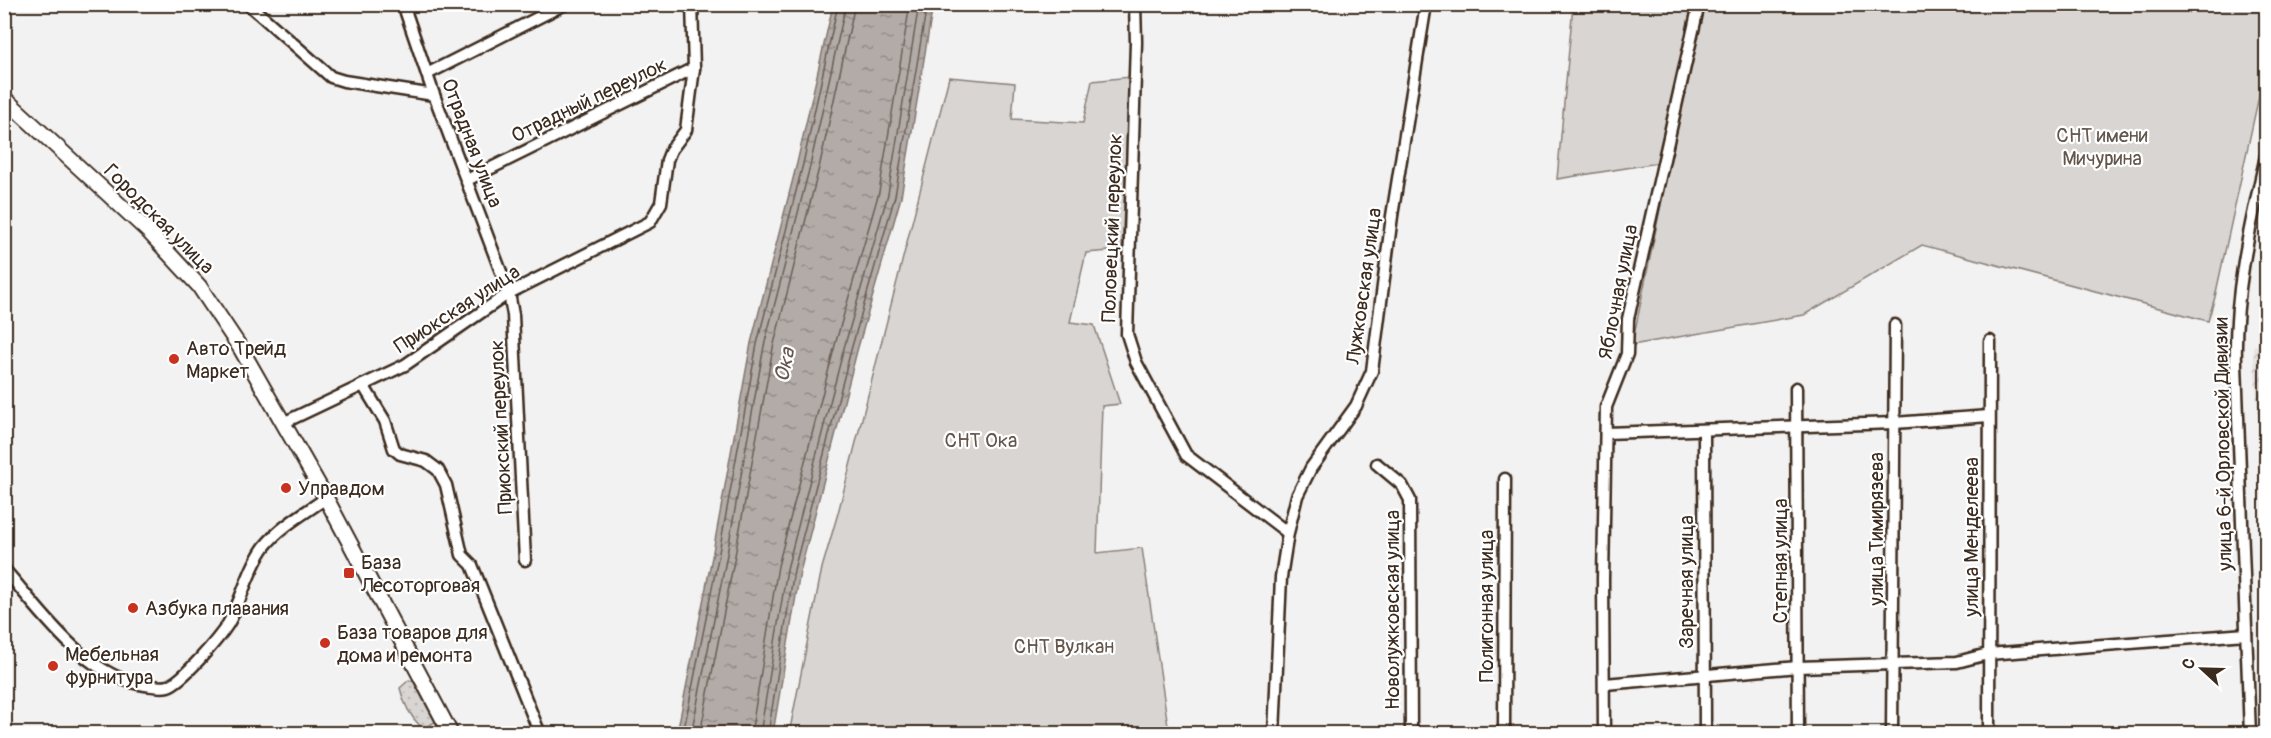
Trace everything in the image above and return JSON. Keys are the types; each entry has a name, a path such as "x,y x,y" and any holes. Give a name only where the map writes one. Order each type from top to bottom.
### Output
{"main road":[{"name":"Городская улица","path":"4,98 148,231 199,286 241,349 326,498 451,734"}],"street":[{"path":"248,4 331,77 434,95"},
{"name":"Отрадная улица","path":"403,4 434,95 509,293"},
{"path":"427,74 566,4"},
{"path":"692,4 694,68"},
{"name":"Половецкий переулок","path":"1135,4 1136,42 1127,334 1136,362 1186,455 1288,533"},
{"name":"Лужковская улица","path":"1274,734 1281,577 1288,533 1297,496 1311,468 1356,406 1372,371 1392,216 1426,4"},
{"name":"Яблочная улица","path":"1604,734 1603,580 1606,407 1627,354 1628,319 1699,4"},
{"name":"Отрадный переулок","path":"467,180 694,68"},
{"name":"Приокская улица","path":"282,423 405,365 509,293 650,222 661,203 671,150 686,130 694,68"},
{"name":"улица 6-й Орловской Дивизии","path":"2250,734 2237,375 2237,305 2247,239 2266,156"},
{"name":"Приокский переулок","path":"509,293 513,315 525,560"},
{"name":"улица Тимирязева","path":"1892,734 1895,325"},
{"name":"улица Менделеева","path":"1989,734 1990,341"},
{"path":"363,385 385,421 394,449 400,454 426,461 438,470 446,485 462,555 472,565 540,734"},
{"name":"Степная улица","path":"1796,388 1798,734"},
{"path":"1606,433 1894,423 1989,416"},
{"name":"Заречная улица","path":"1704,430 1705,734"},
{"name":"Новолужковская улица","path":"1377,464 1402,485 1410,500 1411,734"},
{"name":"Полигонная улица","path":"1504,734 1505,479"},
{"path":"4,569 62,635 99,669 137,684 169,686 209,650 228,624 264,547 283,527 326,498"},
{"path":"1605,684 1798,667 1957,662 1988,654 2246,634"}],"shaded area":[{"path":"2266,344 2266,541 2253,346"}],"green space":[{"name":"СНТ имени Мичурина","path":"1573,5 2266,5 2266,64 2208,321 1922,245 1804,315 1632,345 1670,161 1557,179"},
{"name":"СНТ Ока","path":"949,77 1015,83 1012,119 1083,123 1092,81 1130,77 1122,250 1086,253 1070,322 1094,325 1120,404 1102,406 1097,553 1142,548 1169,733 789,734 822,568"},
{"path":"409,680 413,681 435,722 426,727 421,727 417,723 403,699 400,688"}],"water":[{"name":"Ока","path":"833,5 933,5 901,197 857,351 800,572 773,733 677,733 751,343 797,163"}],"place":[{"name":"Авто Трейд Маркет","path":"174,359"},
{"name":"Управдом","path":"286,488"},
{"name":"База Лесоторговая","path":"349,573"},
{"name":"Азбука плавания","path":"133,608"},
{"name":"База товаров для дома и ремонта","path":"325,643"},
{"name":"Мебельная фурнитура","path":"53,666"}],"park label":[{"name":"СНТ Вулкан","path":"1064,646"}]}
